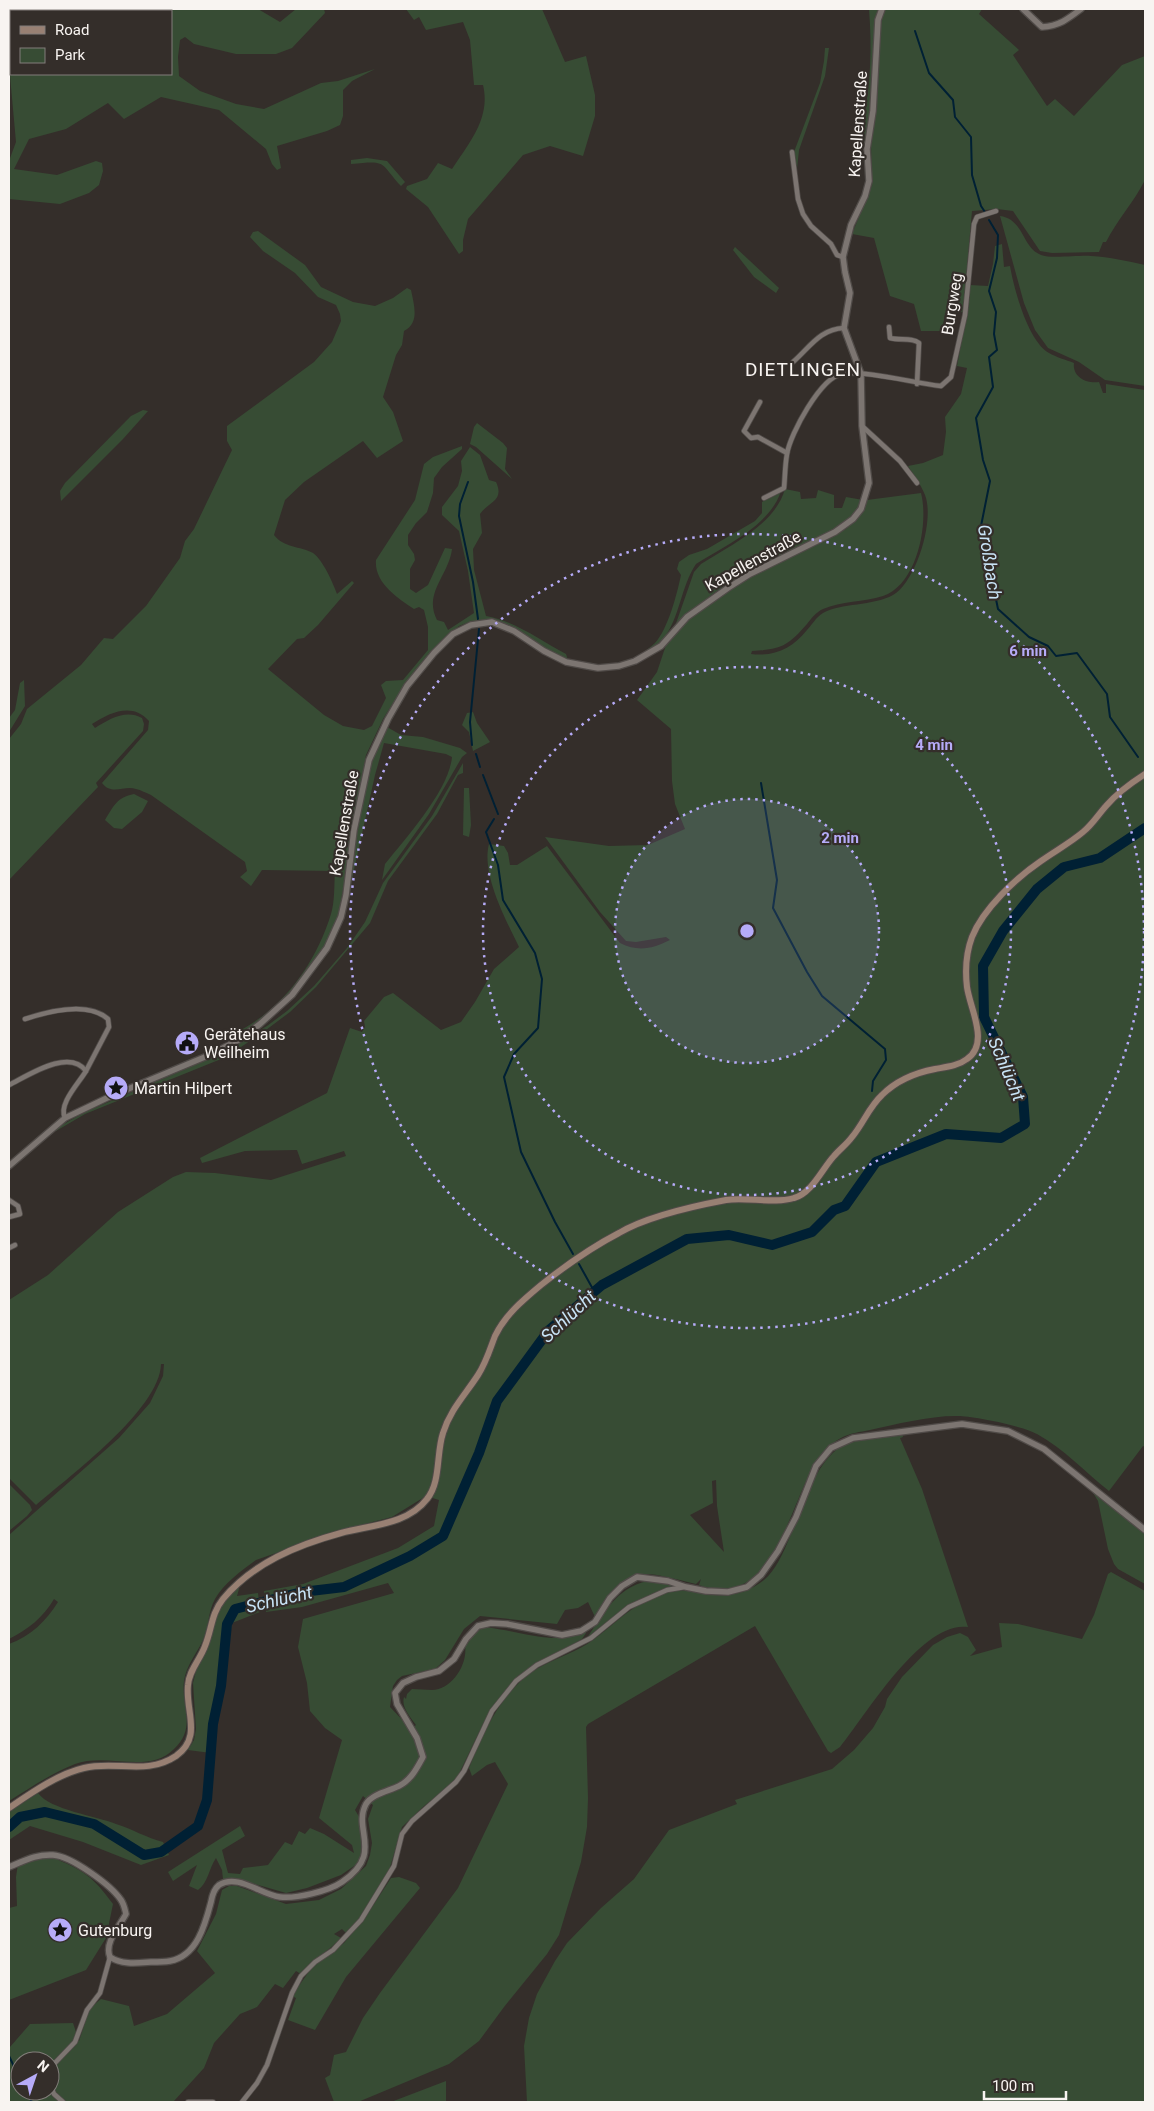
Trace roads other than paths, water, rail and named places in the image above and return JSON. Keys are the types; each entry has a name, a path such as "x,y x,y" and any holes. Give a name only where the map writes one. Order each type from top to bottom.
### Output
{"main road":[{"path":"9,1808 57,1779 78,1769 103,1765 150,1767 174,1757 184,1749 190,1737 192,1727 187,1689 189,1677 205,1646 212,1619 219,1604 249,1573 280,1555 334,1534 392,1521 403,1517 424,1504 432,1492 441,1439 452,1410 480,1373 502,1324 521,1303 544,1283 562,1269 612,1237 638,1224 730,1200 791,1200 801,1195 852,1137 880,1097 894,1084 910,1075 953,1066 970,1058 976,1050 979,1040 967,990 966,968 968,951 978,925 1014,882 1083,832 1120,792 1145,774"}],"street":[{"name":"Kapellenstraße","path":"9,1166 65,1118 240,1040 292,995 327,948 341,917 346,895 354,830 369,760 388,719 407,686 434,653 453,634 471,625 492,622 514,630 544,652 581,666 598,668 619,666 635,661 661,646 687,617 728,588 750,574 835,532 853,519 861,509 869,483 862,426 861,374 844,328 850,293 844,272 844,257 851,225 869,182 867,149 873,111 878,20 882,9"},
{"path":"1023,9 1042,27 1054,26 1064,22 1081,9"},
{"path":"792,152 798,200 804,214 811,226 831,244 837,256 844,257"},
{"name":"Burgweg","path":"787,452 812,399 831,379 838,375 861,374 917,384 941,386 951,377 965,314 974,224 977,217 996,211"},
{"name":"Burgweg","path":"890,327 890,338 915,340 919,343 917,384"},
{"path":"793,362 809,345 823,334 833,328 844,328"},
{"path":"760,402 744,431 751,438 758,437 787,452 784,488 764,498"},
{"path":"862,426 899,460 917,483"},
{"path":"25,1019 42,1014 80,1009 102,1013 108,1020 109,1027 86,1071 64,1106 62,1113 65,1118"},
{"path":"9,1085 53,1064 76,1062 81,1064 86,1071"},
{"path":"9,1200 18,1206 20,1214 9,1217"},
{"path":"9,1248 15,1245"},
{"path":"110,1957 123,1963 171,1961 189,1951 200,1937 213,1893 218,1885 235,1881 279,1897 296,1897 342,1882 355,1870 365,1855 366,1846 362,1813 367,1802 387,1790 400,1786 416,1772 423,1757 417,1738 397,1704 395,1693 403,1683 416,1676 438,1671 454,1658 466,1639 478,1626 491,1623 507,1624 562,1635 580,1631 595,1622 610,1598 622,1586 637,1577 668,1581 686,1587 728,1592 747,1587 761,1575 778,1551 796,1517 816,1466 831,1448 853,1438 895,1431 962,1424 1008,1431 1044,1449 1145,1530"},
{"path":"242,2102 257,2083 267,2065 292,1993 301,1976 315,1962 333,1950 361,1920 394,1866 402,1834 412,1820 456,1782 464,1771 492,1711 516,1681 537,1665 591,1638 629,1607 667,1590 686,1587"},
{"path":"9,1867 30,1857 54,1855 79,1865 121,1900 126,1914 109,1943 108,1951 110,1957 100,1993 87,2010 75,2042 60,2058"},
{"path":"188,2102 213,2102"}],"waterway":[{"name":"Großbach","path":"915,31 929,73 953,100 955,117 971,137 972,175 981,206 985,212"},
{"name":"Großbach","path":"989,220 998,235 997,258 989,291 996,312 994,334 997,350 989,357 993,387 976,418 983,460 990,481 981,526 998,609 1029,637 1048,646 1056,656 1077,653 1107,694 1110,717 1138,757"},
{"path":"468,482 460,504 459,516 473,582 478,619"},
{"path":"472,745 470,722 479,629"},
{"path":"476,754 480,767"},
{"path":"483,775 498,814"},
{"path":"761,783 777,880 773,908 822,996 885,1049 886,1060 873,1081 872,1091"},
{"path":"494,819 486,832 498,865 503,900 535,953 542,979 538,1028 514,1054 504,1077 521,1152 555,1222 573,1254"},
{"name":"Schlücht","path":"9,1827 20,1817 45,1812 94,1824 144,1855 161,1852 198,1826 207,1800 213,1724 221,1686 227,1624 235,1609 302,1592 344,1587 410,1556 443,1536 479,1453 497,1401 549,1330 602,1285 687,1239 729,1235 772,1245 812,1232 834,1210 845,1206 876,1162 946,1134 1001,1138 1025,1124 1023,1097 984,1017 983,966 1003,931 1037,889 1064,867 1100,858 1145,828"},
{"path":"579,1264 594,1291"}],"place":[{"name":"Gerätehaus Weilheim","path":"187,1043"},
{"name":"Martin Hilpert","path":"116,1088"},
{"name":"Gutenburg","path":"60,1930"}],"district":[{"name":"DIETLINGEN","path":"803,369"}]}
